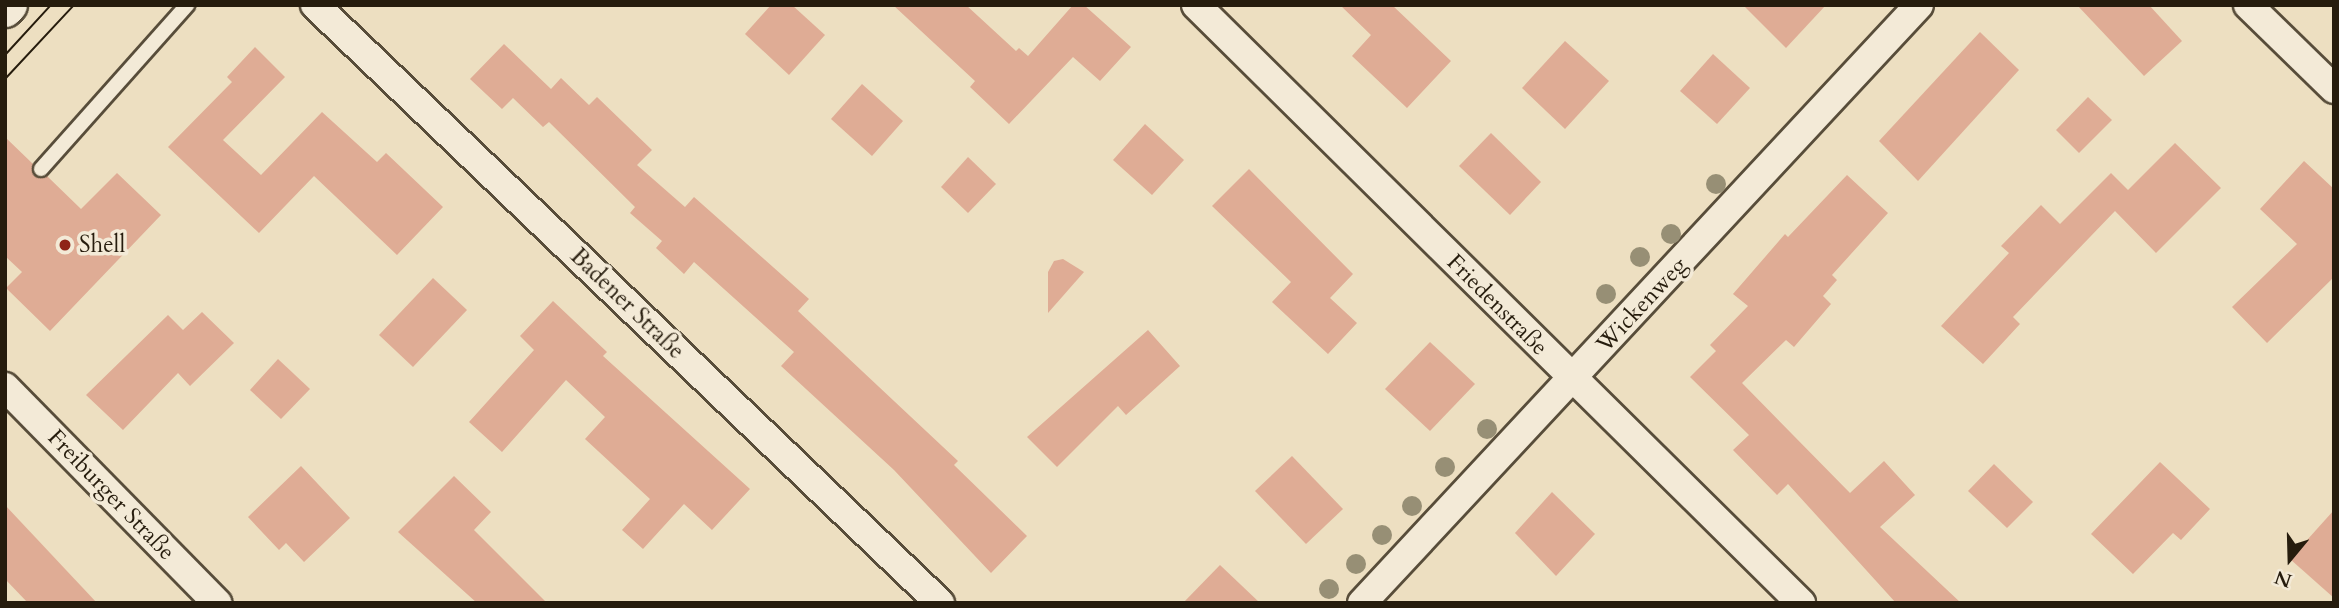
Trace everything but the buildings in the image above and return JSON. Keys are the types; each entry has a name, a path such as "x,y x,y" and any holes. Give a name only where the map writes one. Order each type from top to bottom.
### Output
{"street":[{"name":"Badener Straße","path":"315,5 940,603"},
{"name":"Friedenstraße","path":"1196,5 1572,380 1801,603"},
{"name":"Wickenweg","path":"1362,603 1919,5"},
{"path":"2248,5 2334,89"},
{"name":"Freiburger Straße","path":"5,387 217,603"}],"lane":[{"path":"41,169 187,5"}],"tram line":[{"path":"5,55 51,5"},
{"path":"5,79 74,5"}],"place":[{"name":"Shell","path":"65,245"}]}
